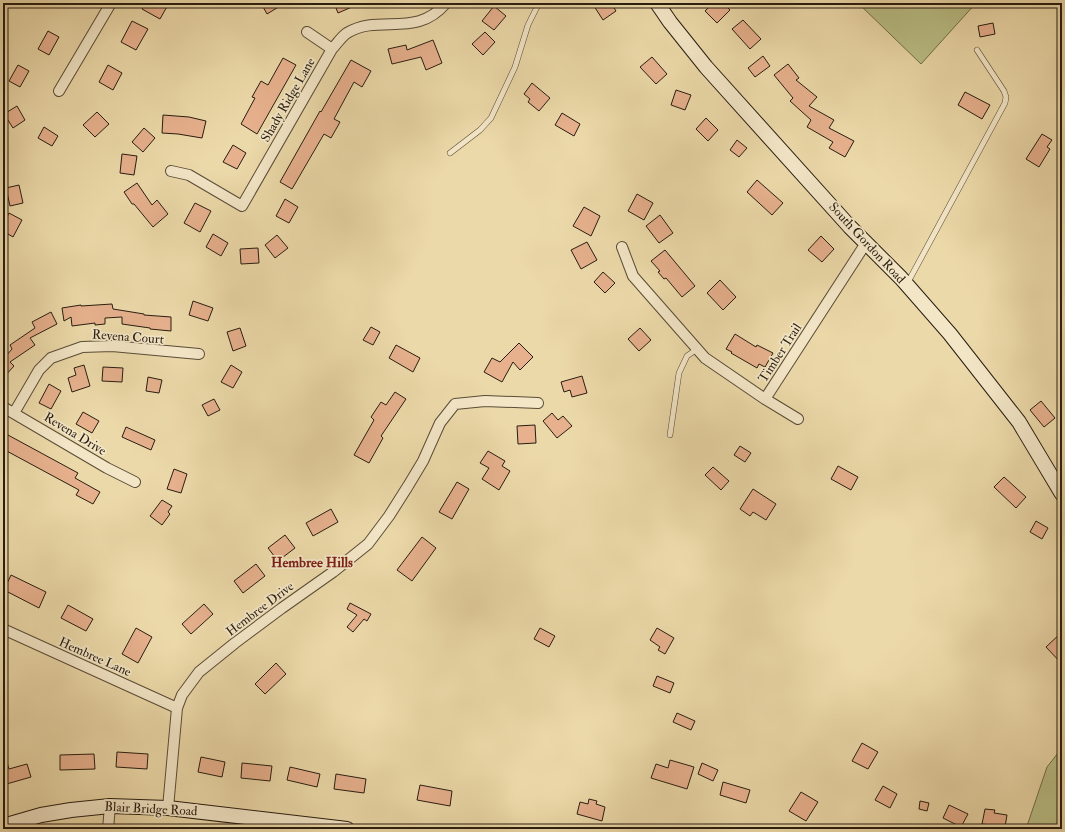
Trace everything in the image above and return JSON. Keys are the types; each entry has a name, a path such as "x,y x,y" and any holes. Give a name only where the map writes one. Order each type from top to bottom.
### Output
{"street":[{"path":"59,91 111,3"},
{"name":"Shady Ridge Lane","path":"171,171 189,175 242,206 332,49 345,34 355,29 368,26 420,22 442,9 446,3"},
{"name":"South Gordon Road","path":"657,3 670,22 706,67 866,243 907,285 950,334 1019,422 1062,494"},
{"path":"307,32 332,49"},
{"name":"Timber Trail","path":"622,248 633,276 705,358 765,399 866,243"},
{"name":"Revena Court","path":"14,413 39,370 51,358 82,347 112,346 199,354"},
{"path":"765,399 798,418"},
{"name":"Hembree Drive","path":"168,808 177,708 182,695 199,672 368,544 389,516 408,486 423,461 440,423 455,404 485,401 538,403"},
{"name":"Revena Drive","path":"3,407 107,468 135,482"},
{"name":"Hembree Lane","path":"3,629 177,708"},
{"path":"108,829 110,806"},
{"name":"Blair Bridge Road","path":"3,826 41,815 110,806 168,808 347,829"}],"lane":[{"path":"450,154 480,130 491,118 515,67 528,25 539,3"},
{"path":"907,285 1006,103 1004,91 977,50"},
{"path":"670,435 679,373 687,356 697,349"}],"green space":[{"path":"858,3 976,3 921,64"},
{"path":"1062,748 1062,829 1026,829 1047,767"}],"building":[{"path":"146,3 169,3 160,19 142,9"},
{"path":"261,3 285,3 267,14"},
{"path":"334,3 361,3 338,13"},
{"path":"592,3 611,3 616,11 603,20"},
{"path":"713,3 723,3 730,10 717,23 705,11"},
{"path":"494,6 506,16 494,30 482,21"},
{"path":"743,20 761,39 750,49 732,29"},
{"path":"132,21 148,29 136,50 121,42"},
{"path":"993,23 995,34 980,37 978,26"},
{"path":"48,31 59,37 49,55 38,49"},
{"path":"485,32 495,42 483,55 472,44"},
{"path":"433,40 442,63 426,70 421,57 392,64 388,49 406,45 407,50"},
{"path":"763,56 770,66 755,77 748,68"},
{"path":"652,57 667,74 656,84 640,67"},
{"path":"283,58 296,65 257,134 241,124 255,98 252,97 261,81 268,85"},
{"path":"351,60 371,71 362,87 354,82 334,119 340,122 331,138 324,134 292,189 280,182"},
{"path":"788,64 799,78 796,80 817,97 809,106 834,120 829,128 854,141 845,157 829,148 833,142 807,127 811,120 790,101 793,98 774,75"},
{"path":"18,65 29,71 20,87 9,81"},
{"path":"108,65 122,73 113,90 99,82"},
{"path":"532,83 550,98 539,111 528,102 530,99 524,94"},
{"path":"676,90 691,95 685,110 671,105"},
{"path":"965,92 990,105 982,119 958,105"},
{"path":"17,106 25,120 13,128 4,114"},
{"path":"97,112 109,124 95,137 83,125"},
{"path":"562,113 580,124 574,136 555,125"},
{"path":"163,115 189,117 206,121 202,138 162,133"},
{"path":"706,118 718,130 708,141 696,129"},
{"path":"44,127 58,136 52,146 38,138"},
{"path":"144,128 155,138 143,152 132,142"},
{"path":"1042,134 1052,140 1047,147 1050,149 1039,167 1026,159"},
{"path":"737,140 747,148 739,157 730,150"},
{"path":"233,145 246,153 237,169 223,162"},
{"path":"122,154 137,156 134,175 120,173"},
{"path":"757,180 783,203 772,215 747,192"},
{"path":"137,183 152,205 157,200 168,214 153,227 134,204 132,204 124,192"},
{"path":"19,185 23,203 10,206 6,188"},
{"path":"637,194 653,203 644,220 628,211"},
{"path":"285,199 298,207 289,223 276,216"},
{"path":"195,203 211,211 200,232 184,223"},
{"path":"584,207 600,216 591,236 573,226"},
{"path":"9,213 22,220 13,237 3,231 3,225"},
{"path":"660,215 673,233 659,243 646,226"},
{"path":"213,234 228,243 221,256 206,247"},
{"path":"277,235 288,248 275,258 265,245"},
{"path":"821,236 834,249 822,262 808,250"},
{"path":"587,242 597,260 581,269 571,250"},
{"path":"258,248 259,263 241,264 240,249"},
{"path":"665,250 695,286 682,297 666,278 664,279 658,272 660,271 651,261"},
{"path":"603,272 615,283 605,293 594,282"},
{"path":"720,280 736,297 723,310 707,293"},
{"path":"193,301 213,308 208,321 189,315"},
{"path":"112,304 113,309 144,315 171,317 171,331 122,324 122,317 105,318 105,324 95,325 95,323 72,326 71,317 64,321 62,308 81,305"},
{"path":"51,312 57,324 30,338 35,345 10,362 14,366 3,378 3,355 5,357 12,349 10,345 35,328 32,322"},
{"path":"371,327 380,332 373,345 363,340"},
{"path":"240,328 246,346 233,351 227,332"},
{"path":"640,328 651,340 639,351 628,339"},
{"path":"735,334 756,347 757,345 773,353 765,367 759,364 757,368 726,349"},
{"path":"519,343 533,357 520,370 513,362 502,382 484,372 492,358 500,362"},
{"path":"396,345 420,358 413,372 389,358"},
{"path":"84,365 90,386 72,392 68,378 76,375 74,368"},
{"path":"231,365 242,372 233,388 221,382"},
{"path":"103,367 123,368 122,382 102,381"},
{"path":"582,376 587,393 572,397 570,390 564,392 561,382"},
{"path":"148,377 162,380 159,393 146,391"},
{"path":"49,384 61,391 51,409 39,403"},
{"path":"395,392 406,399 381,436 383,438 369,463 354,455 374,420 371,417 381,402 386,405"},
{"path":"214,399 220,410 208,416 202,405"},
{"path":"1041,401 1055,418 1044,427 1030,410"},
{"path":"83,412 99,421 92,433 76,424"},
{"path":"552,413 558,420 563,416 572,426 557,438 543,421"},
{"path":"535,425 536,443 518,444 517,426"},
{"path":"126,427 155,440 151,450 122,437"},
{"path":"8,435 78,473 75,478 100,492 93,504 76,495 79,490 3,449 3,444"},
{"path":"740,446 751,453 745,462 734,455"},
{"path":"488,451 505,461 502,466 510,471 499,490 482,479 489,468 480,463"},
{"path":"838,466 858,477 851,490 831,479"},
{"path":"713,467 729,481 721,490 705,475"},
{"path":"174,469 187,474 181,493 167,489"},
{"path":"1004,477 1026,497 1016,508 994,487"},
{"path":"457,482 469,489 452,519 439,512"},
{"path":"753,489 776,504 766,520 753,512 750,516 740,509"},
{"path":"162,500 172,506 168,512 170,514 162,525 150,516"},
{"path":"331,509 338,522 313,536 306,523"},
{"path":"1036,521 1048,528 1042,539 1030,532"},
{"path":"285,535 295,548 278,561 268,548"},
{"path":"422,537 436,548 412,581 397,570"},
{"path":"256,564 265,576 243,593 234,581"},
{"path":"11,575 46,592 39,608 4,590"},
{"path":"350,603 371,614 367,621 364,619 353,632 347,627 357,615 347,609"},
{"path":"204,604 213,614 191,634 182,624"},
{"path":"68,605 93,619 86,631 61,618"},
{"path":"136,628 152,637 138,663 122,654"},
{"path":"540,628 555,636 549,647 534,639"},
{"path":"657,628 674,638 665,654 658,650 660,647 650,640"},
{"path":"1062,632 1062,664 1046,647"},
{"path":"276,663 286,674 265,694 255,684"},
{"path":"657,676 674,683 670,693 653,686"},
{"path":"677,713 695,721 691,730 673,722"},
{"path":"862,743 878,752 868,769 852,761"},
{"path":"117,752 148,754 147,769 116,767"},
{"path":"94,754 95,769 60,770 60,755"},
{"path":"3,756 5,756 9,769 27,764 31,777 3,785"},
{"path":"201,757 225,762 222,777 198,772"},
{"path":"670,760 694,767 687,789 651,778 656,764 668,768"},
{"path":"242,763 272,766 270,781 241,778"},
{"path":"702,763 718,770 713,781 698,774"},
{"path":"290,767 320,774 317,787 287,780"},
{"path":"336,774 366,779 364,793 334,789"},
{"path":"723,782 750,790 746,803 720,795"},
{"path":"420,785 452,791 450,806 417,800"},
{"path":"883,786 897,794 890,808 875,800"},
{"path":"801,792 818,802 806,821 789,811"},
{"path":"589,799 597,801 596,804 605,807 602,821 577,814 580,802 588,804"},
{"path":"920,801 929,803 927,811 919,809"},
{"path":"949,805 968,814 961,827 943,818"},
{"path":"985,809 995,810 994,813 1007,815 1005,827 982,824"}],"district":[{"name":"Hembree Hills","path":"312,562"}]}
